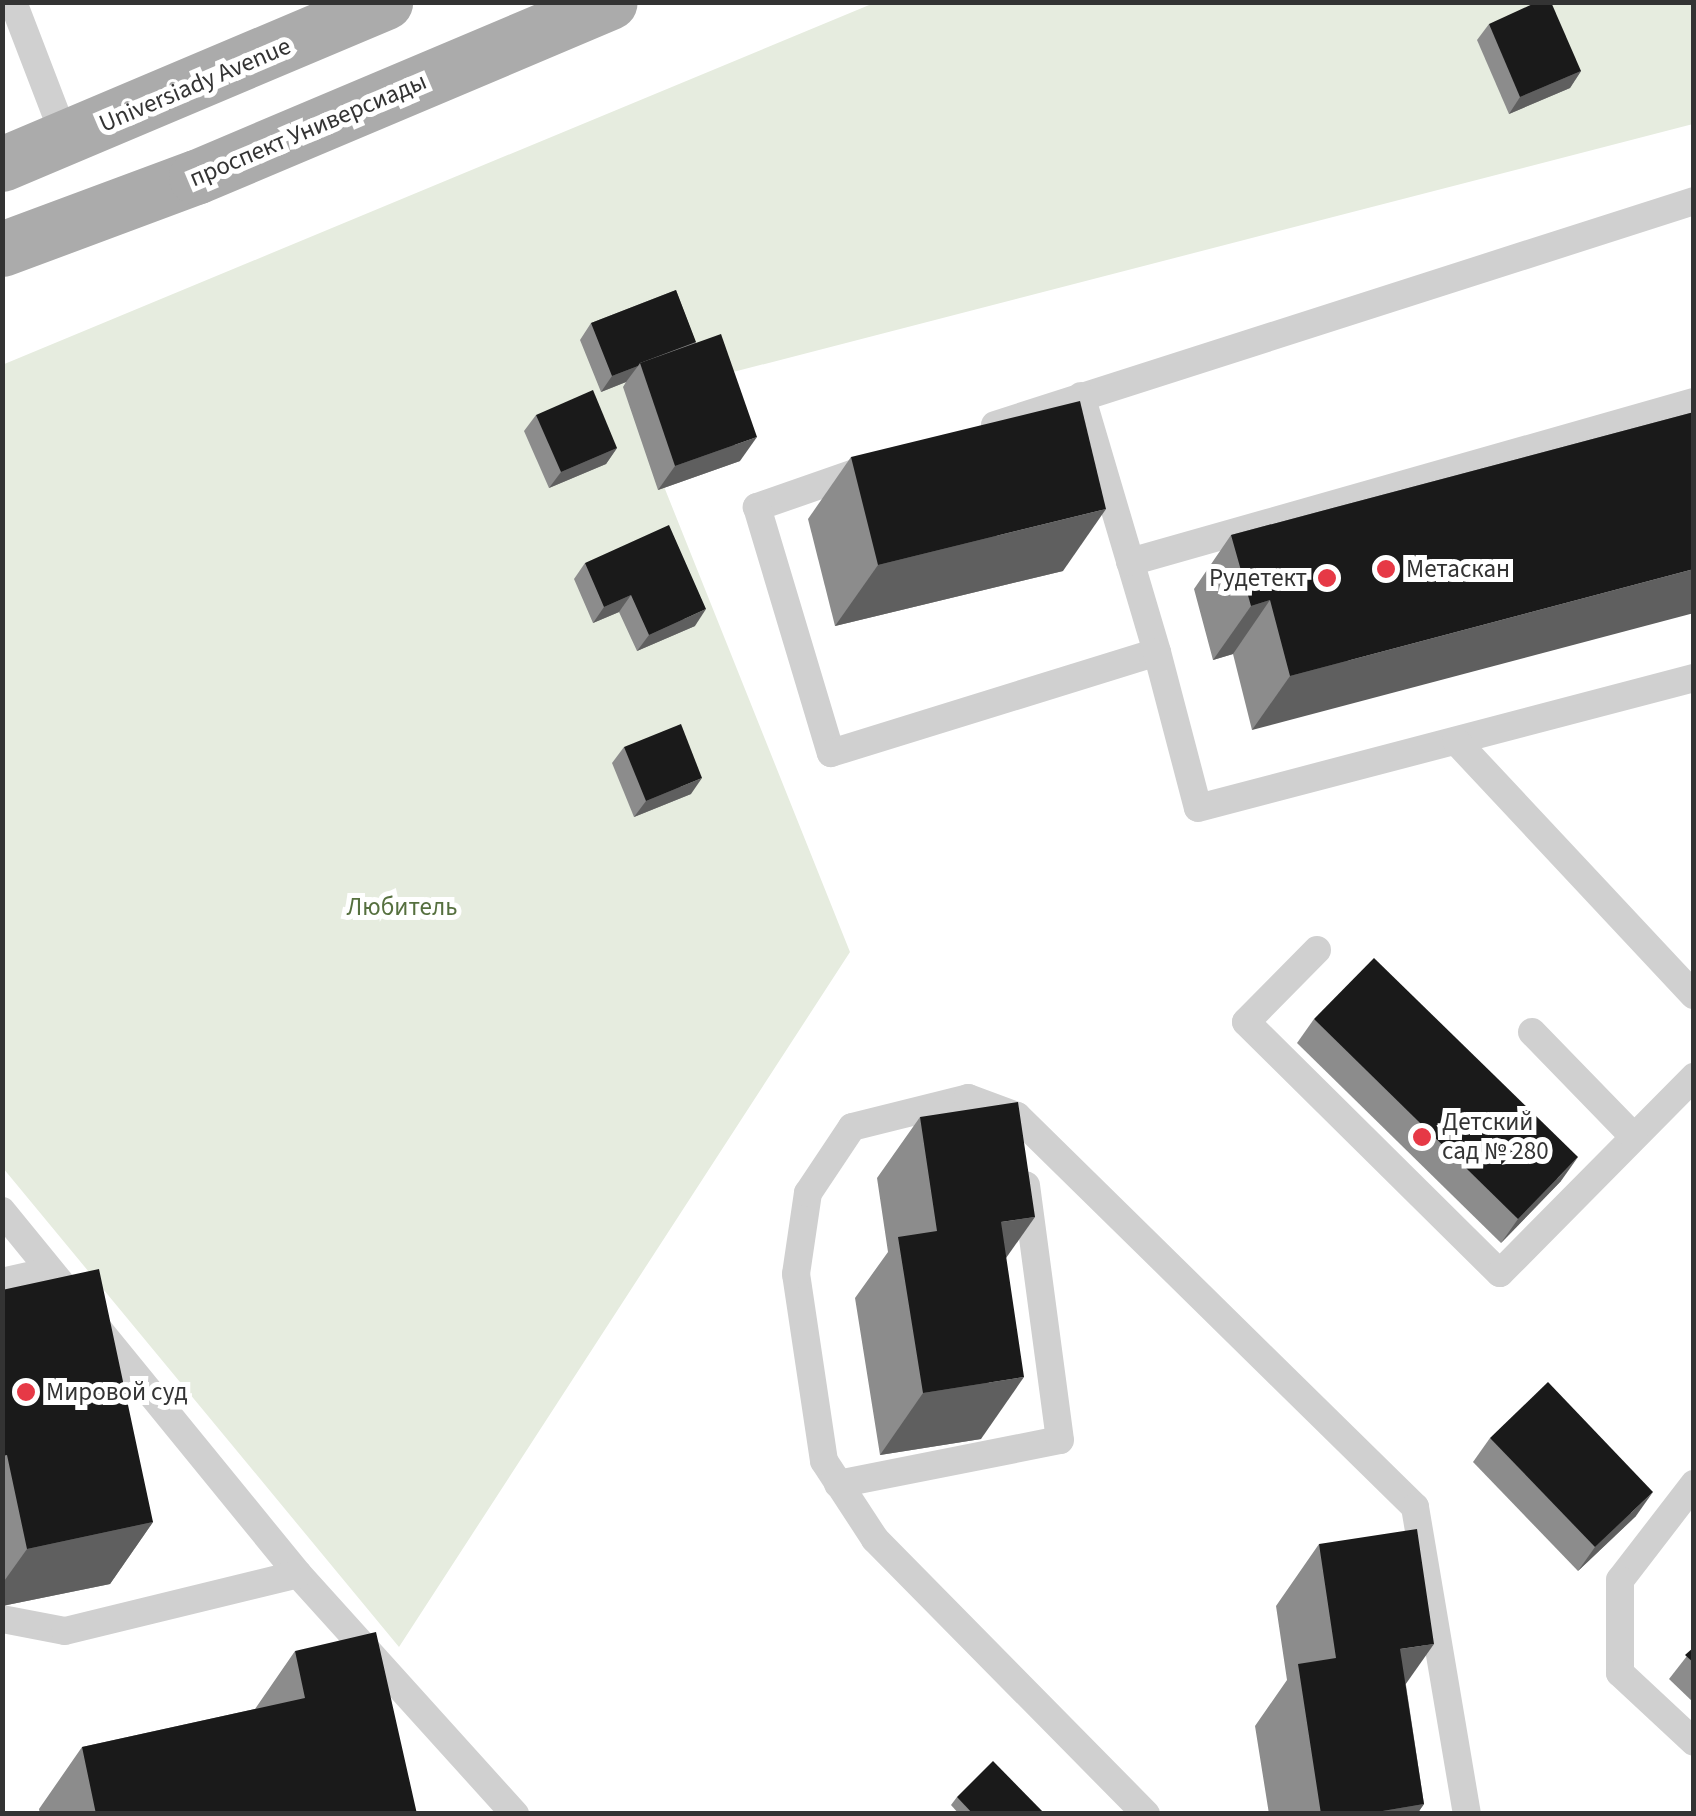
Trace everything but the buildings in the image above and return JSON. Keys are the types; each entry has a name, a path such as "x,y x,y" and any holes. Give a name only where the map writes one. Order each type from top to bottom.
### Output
{"main road":[{"name":"Universiady Avenue","path":"2,164 386,2"},
{"name":"проспект Универсиады","path":"2,249 196,177 610,2"}],"lane":[{"path":"13,2 66,140"},
{"path":"973,433 1694,200"},
{"path":"1081,396 1157,652 1198,808 1694,678"},
{"path":"1130,562 1694,402"},
{"path":"901,458 756,506 830,753 1157,652"},
{"path":"1456,740 1694,995"},
{"path":"1317,950 1246,1022 1500,1274 1694,1077"},
{"path":"1532,1032 1634,1137"},
{"path":"1146,1814 875,1538 824,1460 796,1274 808,1193 852,1127 968,1098 1017,1116 1415,1507 1467,1814"},
{"path":"838,1484 1060,1440 1017,1116"},
{"path":"2,1211 298,1574 515,1814"},
{"path":"2,1282 50,1272"},
{"path":"1694,1484 1620,1580 1620,1673 1694,1742"},
{"path":"2,1620 66,1631 298,1574"}],"green space":[{"name":"Любитель","path":"874,3 1693,3 1693,124 629,399 850,952 399,1647 3,1168 2,365"}],"place":[{"name":"Метаскан","path":"1386,569"},
{"name":"Рудетект","path":"1327,578"},
{"name":"Детский сад № 280","path":"1422,1137"},
{"name":"Мировой суд","path":"26,1392"}]}
